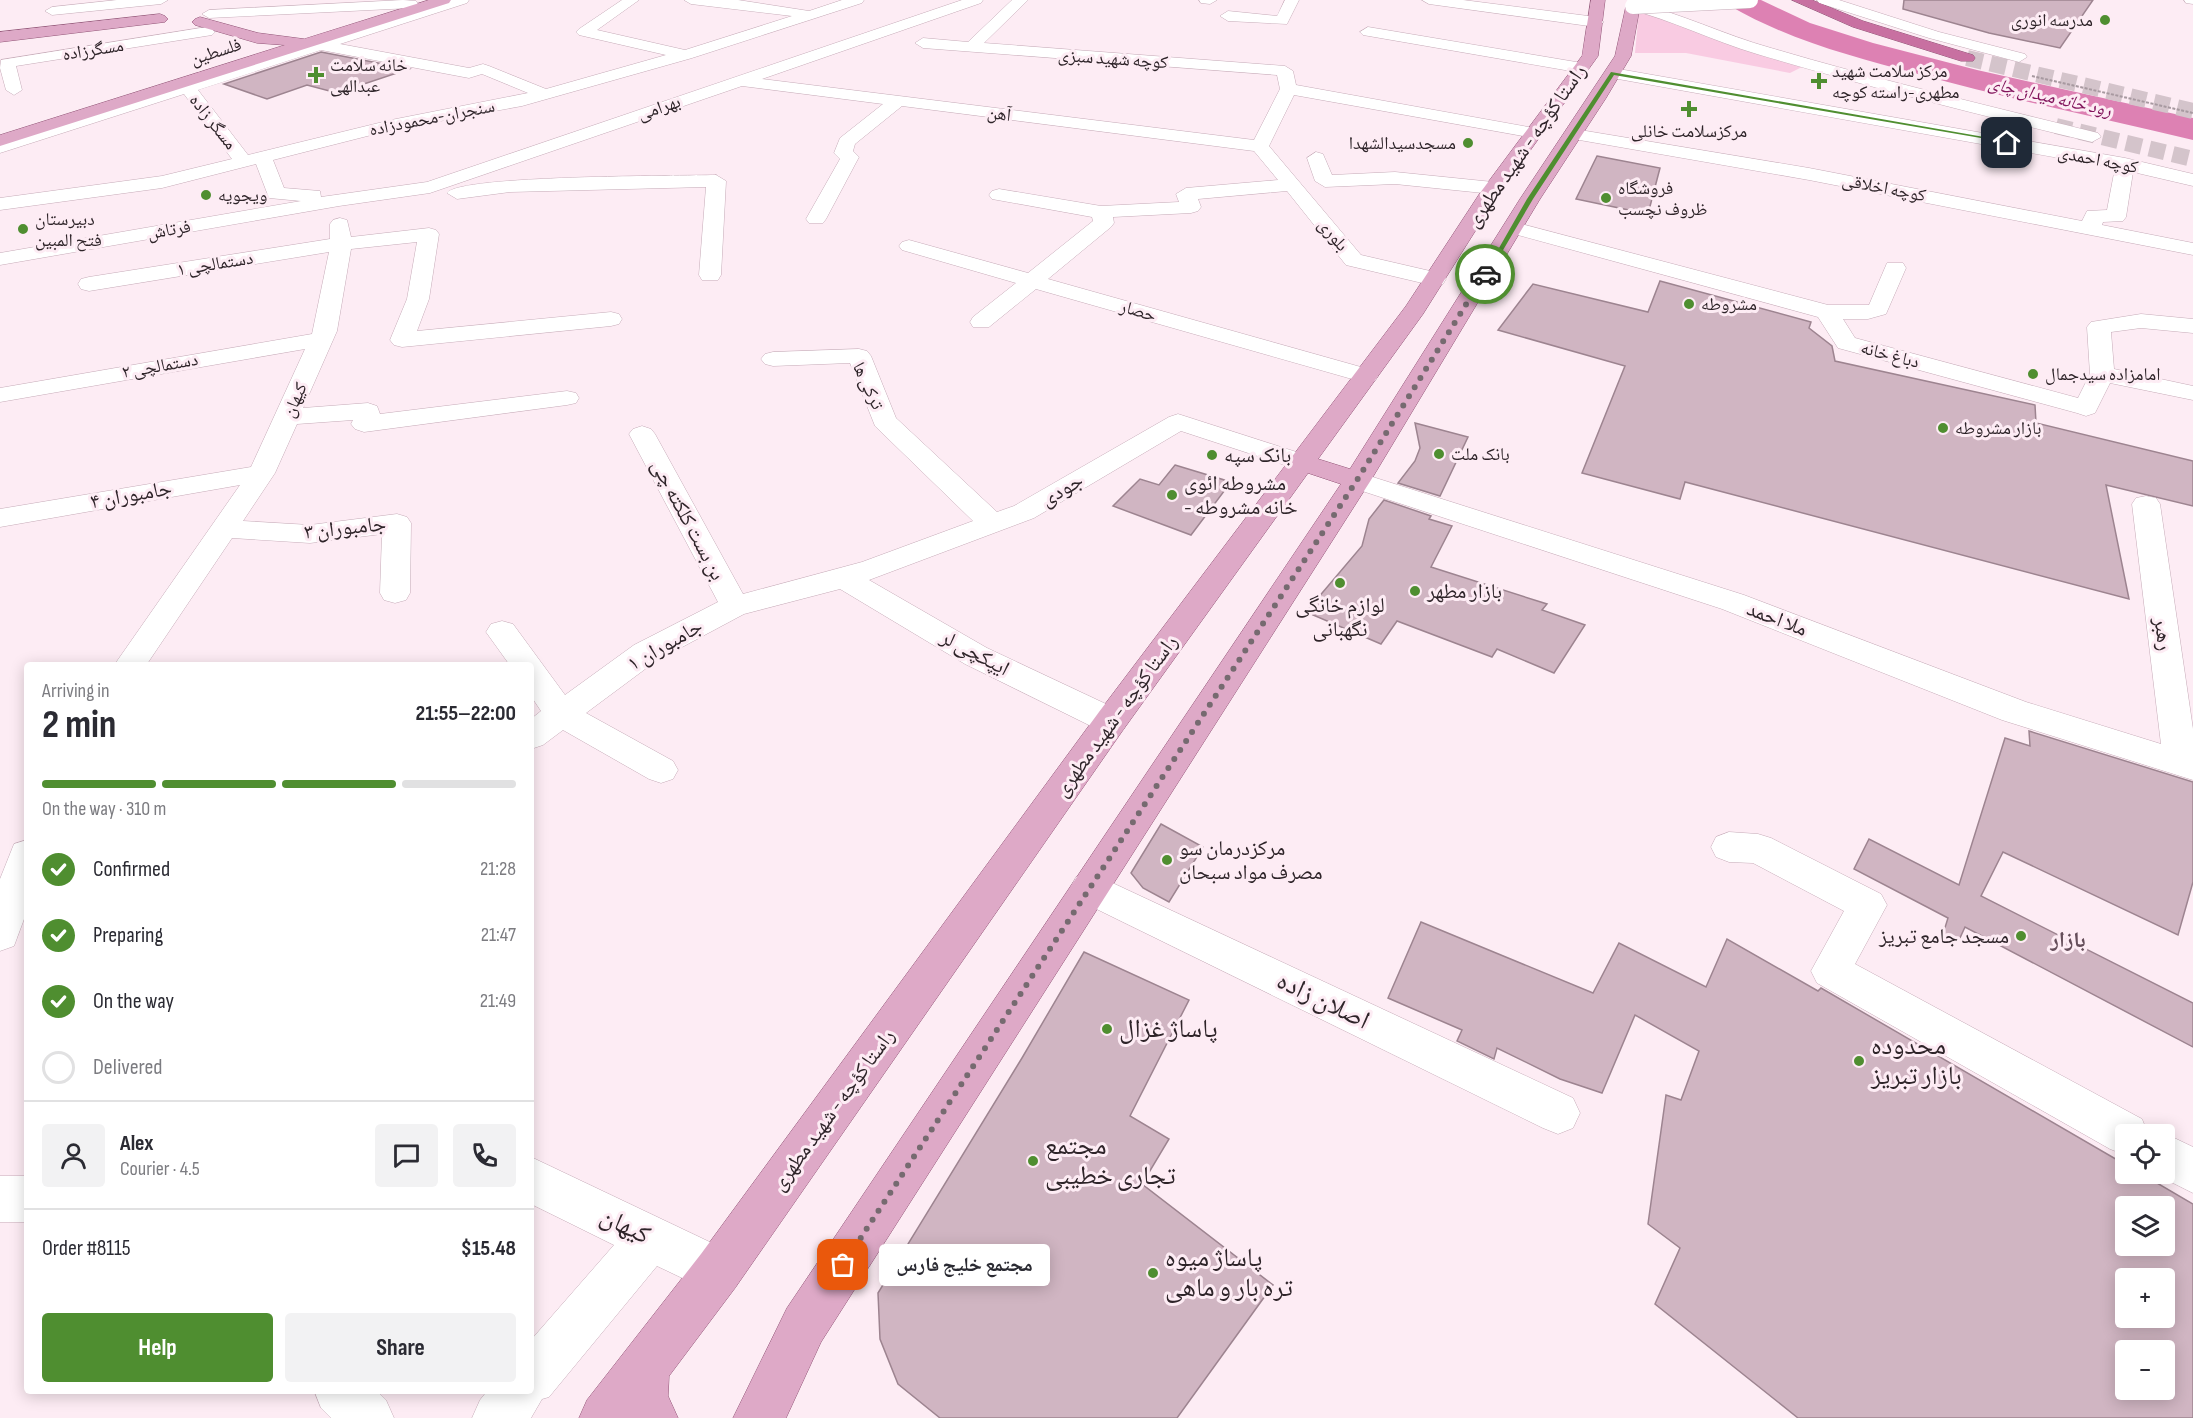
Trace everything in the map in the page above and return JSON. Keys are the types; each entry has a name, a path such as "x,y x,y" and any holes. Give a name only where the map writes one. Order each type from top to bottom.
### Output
{"highway":[{"path":"1799,0 1858,24 1967,58"}],"main road":[{"path":"412,13 439,2"},
{"name":"راستا کؤچه - شهید مطهری","path":"759,1418 804,1325 1357,480 1530,199 1574,134 1600,66 1615,7"},
{"path":"187,20 257,50 262,58"},
{"path":"0,37 187,20 257,38 316,44"},
{"name":"فلسطین","path":"0,141 185,85 262,58 316,44"},
{"name":"راستا کؤچه - شهید مطهری","path":"604,1418 718,1271 1111,721 1366,376 1435,279 1493,188 1534,133 1600,66"},
{"path":"1303,463 1357,480"},
{"path":"644,1367 642,1403 652,1418"}],"street":[{"path":"40,0 69,31"},
{"path":"52,12 161,0"},
{"path":"187,20 236,0"},
{"path":"0,147 185,85 412,13 462,0"},
{"path":"632,0 584,32 686,55"},
{"path":"691,0 776,8 809,15"},
{"name":"سنجران-محمودزاده","path":"0,204 162,182 391,125 486,109 686,55 857,0"},
{"name":"بهرامی","path":"339,200 430,187 976,0"},
{"path":"971,47 1021,0"},
{"path":"1228,16 1282,21 1292,0"},
{"path":"1430,0 1615,7 1750,0"},
{"path":"1824,0 1934,35 2019,57"},
{"path":"187,20 439,2"},
{"path":"1615,7 1665,14 1736,43 1855,78 2105,140"},
{"path":"381,38 412,13"},
{"name":"مسگرزاده","path":"14,90 7,63 187,20"},
{"name":"کوچه احمدی","path":"1368,32 1600,66 2125,164 2193,180"},
{"path":"732,40 752,48"},
{"name":"کوچه شهید سبزی","path":"923,43 1285,71 1288,88"},
{"path":"316,44 469,73 483,69 544,94"},
{"path":"771,56 790,63"},
{"name":"آهن","path":"737,81 1260,146"},
{"name":"مسگر زاده","path":"185,85 253,158"},
{"path":"1260,146 1288,88 1534,133"},
{"path":"816,219 850,157 843,153 846,142 898,101"},
{"name":"کوچه اخلاقی","path":"1574,134 1809,174 2193,249"},
{"name":"بلوری","path":"1260,146 1354,260 1435,279"},
{"path":"253,158 276,194 335,195 339,200"},
{"path":"1317,158 1325,181 1395,178 1493,188"},
{"path":"2091,229 2094,215 2116,217 2125,164"},
{"path":"430,187 441,195 510,186 716,181 710,275"},
{"path":"999,195 1101,212 1191,207 1186,194 1292,185"},
{"name":"کیهان","path":"131,662 262,473 325,331 341,244 339,200"},
{"name":"فرتاش","path":"0,259 339,200"},
{"path":"981,322 1104,223 1101,212"},
{"path":"1514,228 1827,312 1868,312 1878,309 1895,268"},
{"name":"دستمالچی ۱","path":"89,284 341,244 429,234 418,298 402,340 611,319"},
{"name":"حصار","path":"909,246 1366,376"},
{"name":"دباغ خانه","path":"1827,312 1846,343 2086,408 2102,374"},
{"path":"2193,326 2142,321 2099,327 2102,374 2193,393"},
{"name":"دستمالچی ۲","path":"0,395 320,340"},
{"name":"ترکی ها","path":"772,359 859,356 884,421 992,523"},
{"path":"287,417 368,411 364,424 567,398"},
{"name":"جودی","path":"814,587 1024,512 1178,422 1303,463"},
{"name":"بن بست کلکته چی","path":"642,434 735,606"},
{"name":"جامبوران ۴","path":"0,518 262,473"},
{"name":"ملا احمد","path":"1357,480 1733,602 2014,711 2187,766"},
{"name":"رهبر","path":"2146,504 2187,766"},
{"name":"جامبوران ۳","path":"224,529 310,534 397,523 395,593"},
{"name":"ایپکچی لر","path":"843,578 976,656 1111,721"},
{"name":"جامبوران ۱","path":"534,734 645,653 735,606 814,587"},
{"path":"502,633 524,662"},
{"path":"534,676 561,714 662,770"},
{"path":"0,855 24,847"},
{"path":"1729,848 1758,849 1868,905 1831,971 2115,1128"},
{"path":"0,934 24,864"},
{"name":"اصلان زاده","path":"1089,888 1558,1113"},
{"path":"2175,1161 2193,1171"},
{"name":"کیهان","path":"534,1181 718,1271"},
{"path":"0,1199 24,1199"},
{"path":"534,1375 650,1238"},
{"path":"343,1394 369,1418"},
{"path":"498,1418 518,1394"}],"path":[{"path":"2023,74 2193,112"}],"shaded area":[{"path":"1639,10 1804,66 1790,73 1686,53 1635,53"}],"building":[{"path":"1904,0 2093,0 2060,48 1989,33 1903,9"},
{"name":"خانه سلامت عبدالهی","path":"321,52 409,69 337,93 307,85 267,99 224,84"},
{"path":"1597,156 1660,168 1648,214 1576,199"},
{"path":"1660,281 1811,322 1809,328 1832,346 1835,361 2035,405 2036,423 2193,461 2193,506 2106,485 2129,599 1685,482 1680,499 1582,473 1625,366 1498,330 1533,284 1648,312"},
{"name":"بانک ملت","path":"1415,423 1468,437 1440,496 1398,483 1415,461 1420,448"},
{"name":"مشروطه ائوی - خانه مشروطه","path":"1175,465 1231,482 1191,535 1113,506 1140,479 1159,485"},
{"name":"بازار مطهر","path":"1384,500 1431,516 1429,519 1452,526 1431,567 1547,604 1542,610 1585,625 1554,673 1497,649 1492,657 1397,621 1381,644 1306,612 1362,546 1369,519"},
{"path":"2029,731 2193,782 2193,882 2178,935 2003,852 1981,896 2193,1003 2193,1047 1965,927 1959,940 1943,934 1948,918 1854,869 1869,839 1959,885 2005,738 2030,746"},
{"name":"مرکزدرمان سو مصرف مواد سبحان","path":"1161,824 1203,847 1169,902 1143,888 1131,873"},
{"path":"1421,922 1593,993 1619,943 1706,987 1727,939 1818,991 1821,988 2115,1159 2115,1184 2159,1184 2193,1204 2193,1418 1798,1418 1655,1304 1680,1248 1648,1224 1666,1095 1681,1100 1699,1051 1635,1015 1602,1093 1560,1079 1497,1048 1494,1059 1457,1041 1462,1030 1388,998"},
{"path":"1084,952 1189,1000 1130,1116 1169,1139 1142,1184 1273,1285 1177,1418 940,1418 898,1384 880,1339 878,1293"}],"waterway":[{"name":"رود خانه میدان چای","path":"1740,0 1780,21 1862,49 1977,80 2193,129"}],"tunnel":[{"path":"1967,58 2193,111"},
{"path":"2056,126 2193,159"}],"way so far":[{"path":"843,1265 1357,480 1485,274"}],"place":[{"name":"مدرسه انوری","path":"2105,20"},
{"name":"خانه سلامت عبدالهی","path":"316,75"},
{"name":"مرکز سلامت شهید مطهری-راسته کوچه","path":"1819,81"},
{"name":"مرکزسلامت خانلی","path":"1689,109"},
{"name":"مسجدسیدالشهدا","path":"1468,143"},
{"name":"ویجویه","path":"206,195"},
{"name":"فروشگاه ظروف نچسب","path":"1606,198"},
{"name":"دبیرستان فتح المبین","path":"23,229"},
{"name":"مشروطه","path":"1689,304"},
{"name":"امامزاده سیدجمال","path":"2033,374"},
{"name":"بازار مشروطه","path":"1943,428"},
{"name":"بانک ملت","path":"1439,454"},
{"name":"بانک سپه","path":"1212,455"},
{"name":"مشروطه ائوی - خانه مشروطه","path":"1172,495"},
{"name":"لوازم خانگی نگهبانی","path":"1340,583"},
{"name":"بازار مطهر","path":"1415,591"},
{"name":"مرکزدرمان سو مصرف مواد سبحان","path":"1167,860"},
{"name":"مسجد جامع تبریز","path":"2021,936"},
{"name":"پاساژ غزال","path":"1107,1029"},
{"name":"محدوده بازار تبریز","path":"1859,1061"},
{"name":"مجتمع تجاری خطیبی","path":"1033,1161"},
{"name":"مجتمع خلیج فارس","path":"843,1265"},
{"name":"پاساژ میوه تره بار و ماهی","path":"1153,1273"}],"district":[{"name":"بازار","path":"2068,940"}],"route":[{"path":"1485,274 1530,199 1613,73 2007,143"}]}
